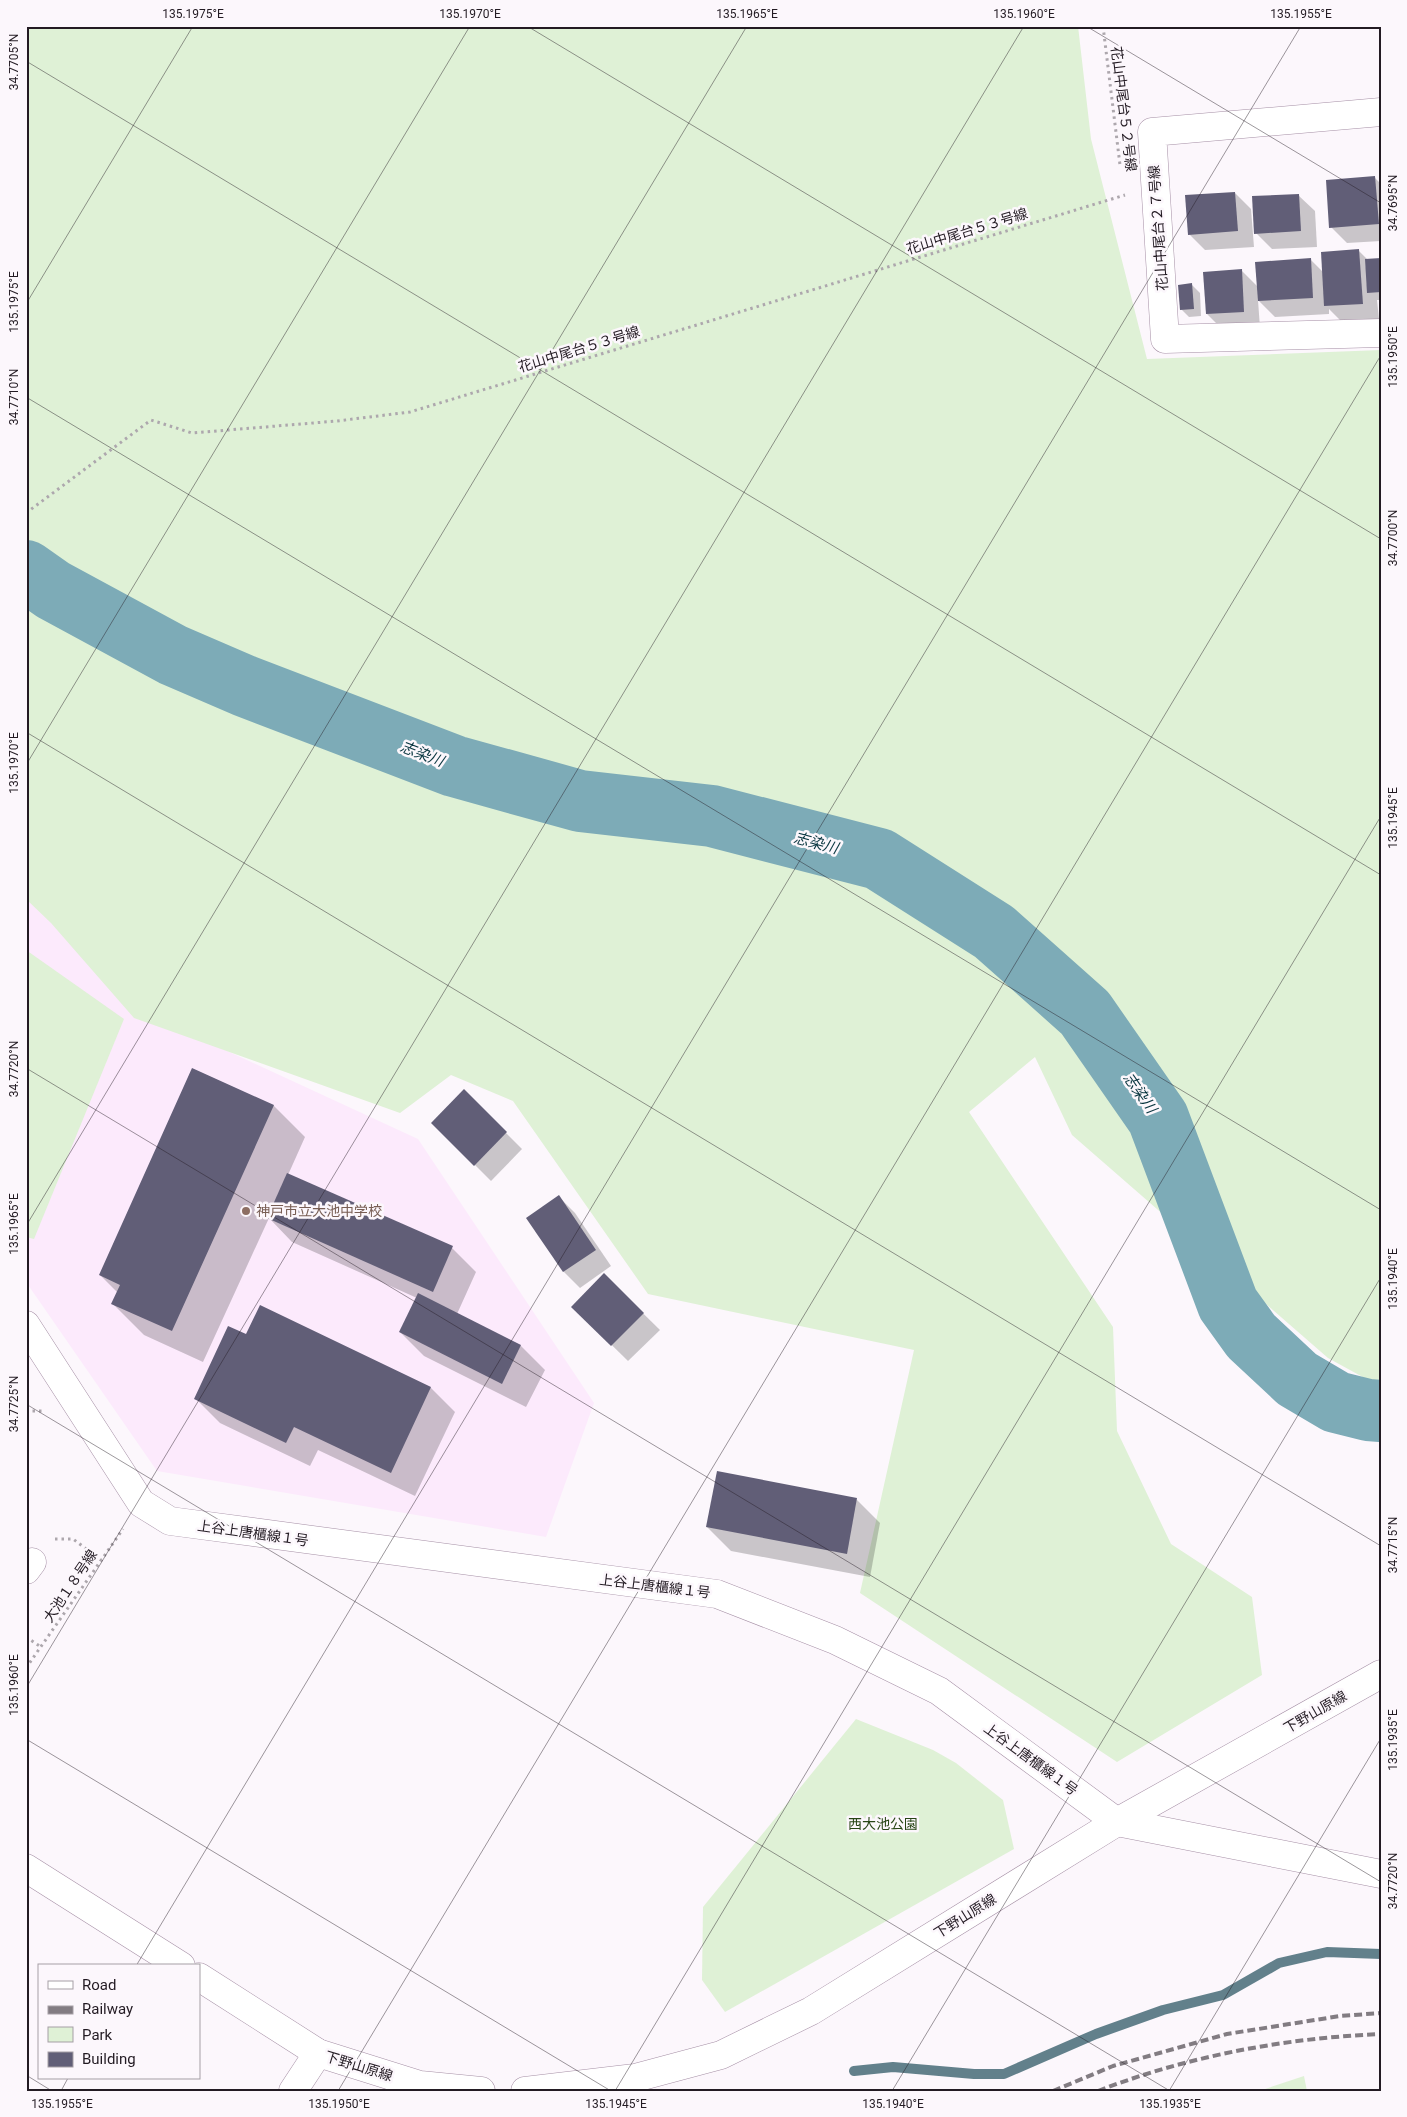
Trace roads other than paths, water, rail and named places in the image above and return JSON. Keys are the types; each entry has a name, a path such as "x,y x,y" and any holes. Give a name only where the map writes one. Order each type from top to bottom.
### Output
{"street":[{"name":"花山中尾台２７号線","path":"1381,112 1152,132 1166,339 1381,333"},
{"name":"上谷上唐櫃線１号","path":"26,1325 142,1503 170,1522 717,1594 834,1640 939,1691 1117,1822 1381,1874"},
{"name":"下野山原線","path":"525,2091 635,2078 721,2055 811,2011 1117,1822 1381,1674"},
{"path":"26,1868 178,1964"},
{"name":"下野山原線","path":"200,1978 318,2053 420,2085 481,2091"},
{"path":"292,2091 318,2053"}],"waterway":[{"name":"志染川","path":"26,571 53,590 173,655 245,686 454,766 580,801 712,816 879,859 994,932 1085,1013 1158,1118 1228,1304 1251,1336 1297,1379 1336,1402 1368,1410 1381,1411"},
{"path":"854,2071 893,2067 974,2074 1004,2074 1096,2034 1163,2010 1223,1995 1279,1963 1327,1952 1381,1954"}],"railway":[{"path":"1053,2091 1113,2066 1227,2034 1340,2016 1381,2013"},
{"path":"1098,2091 1167,2068 1237,2051 1309,2040 1381,2034"}],"place":[{"name":"神戸市立大池中学校","path":"246,1211"}],"park label":[{"name":"西大池公園","path":"883,1824"}]}
